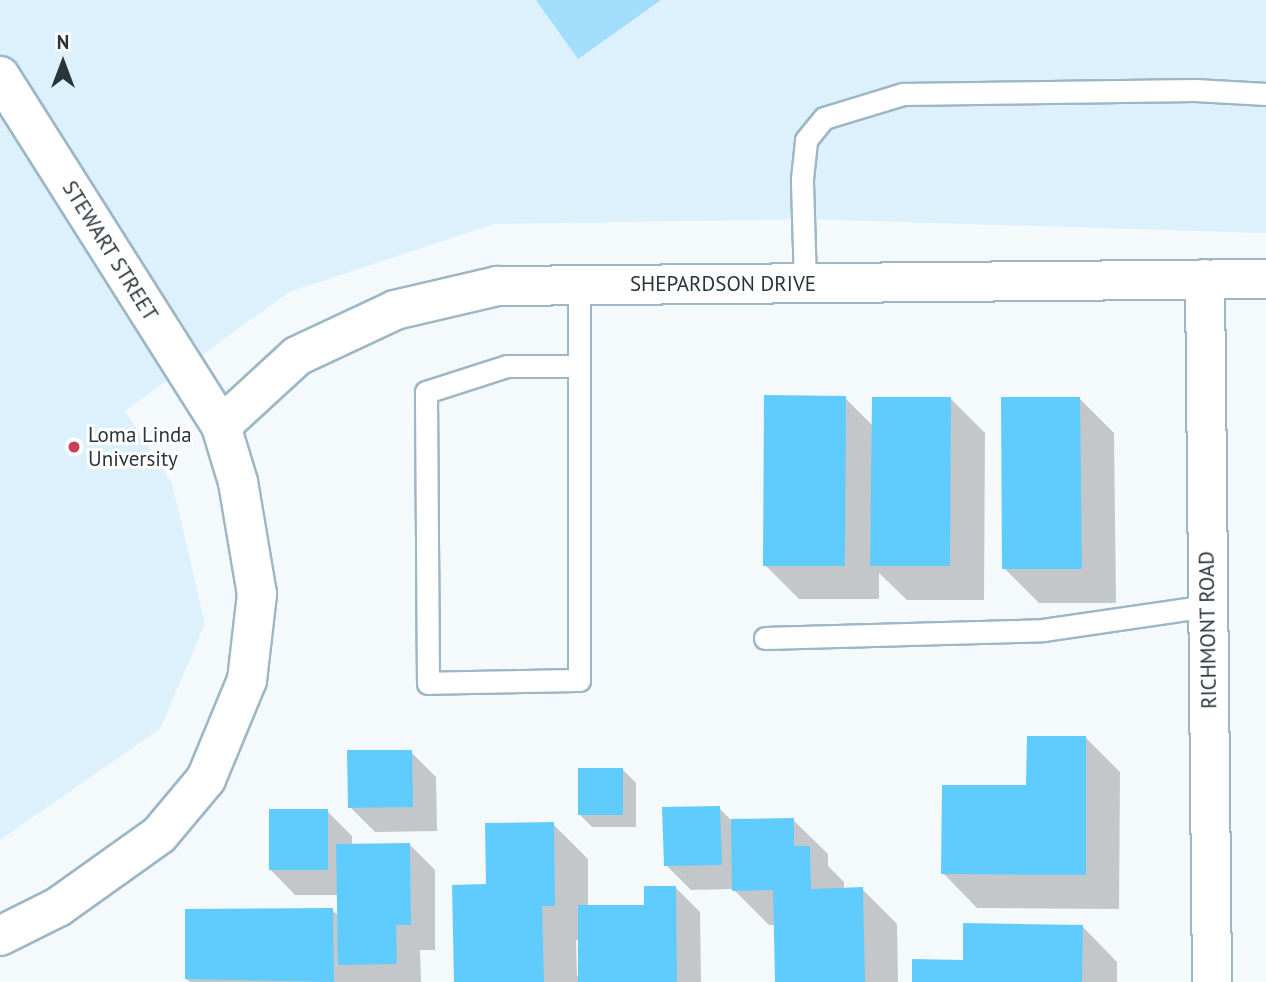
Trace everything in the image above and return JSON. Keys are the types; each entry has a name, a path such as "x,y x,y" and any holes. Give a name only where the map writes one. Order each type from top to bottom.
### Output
{"street":[{"name":"STEWART STREET","path":"0,76 220,426 238,482 257,594 247,680 206,779 159,835 58,907 0,936"},
{"name":"RICHMONT ROAD","path":"1205,279 1212,982"},
{"name":"SHEPARDSON DRIVE","path":"220,426 297,356 395,310 497,286 1266,279"}],"lane":[{"path":"805,283 806,140 824,118 903,94 1195,90 1266,94"},
{"path":"579,285 579,366 579,680 428,683 426,391 507,366 579,366"},
{"path":"765,638 1043,630 1208,606"}],"shaded area":[{"name":"Loma Linda University","path":"0,0 1266,0 1266,233 809,219 494,224 289,292 125,411 172,483 205,624 160,729 0,840"},
{"path":"536,0 661,0 578,59"}],"building":[{"path":"764,395 846,396 845,566 763,566"},
{"path":"872,397 951,397 950,566 870,566"},
{"path":"1001,397 1080,397 1082,569 1002,569"},
{"path":"1027,736 1086,736 1086,875 941,874 942,785 1026,785"},
{"path":"347,750 412,750 413,807 348,808"},
{"path":"578,768 623,768 623,815 578,815"},
{"path":"720,806 722,865 664,866 662,807"},
{"path":"269,809 328,809 328,870 269,870"},
{"path":"794,818 794,846 810,846 811,889 863,887 865,982 775,982 773,890 732,891 731,819"},
{"path":"554,822 555,906 542,906 544,982 454,982 452,885 486,884 485,823"},
{"path":"410,843 411,925 396,925 397,964 338,965 336,844"},
{"path":"644,886 676,886 677,982 578,982 578,905 644,905"},
{"path":"333,908 334,982 185,979 185,909"},
{"path":"963,923 1083,925 1082,982 912,982 912,959 963,960"}],"place":[{"name":"Loma Linda University","path":"74,447"}]}
